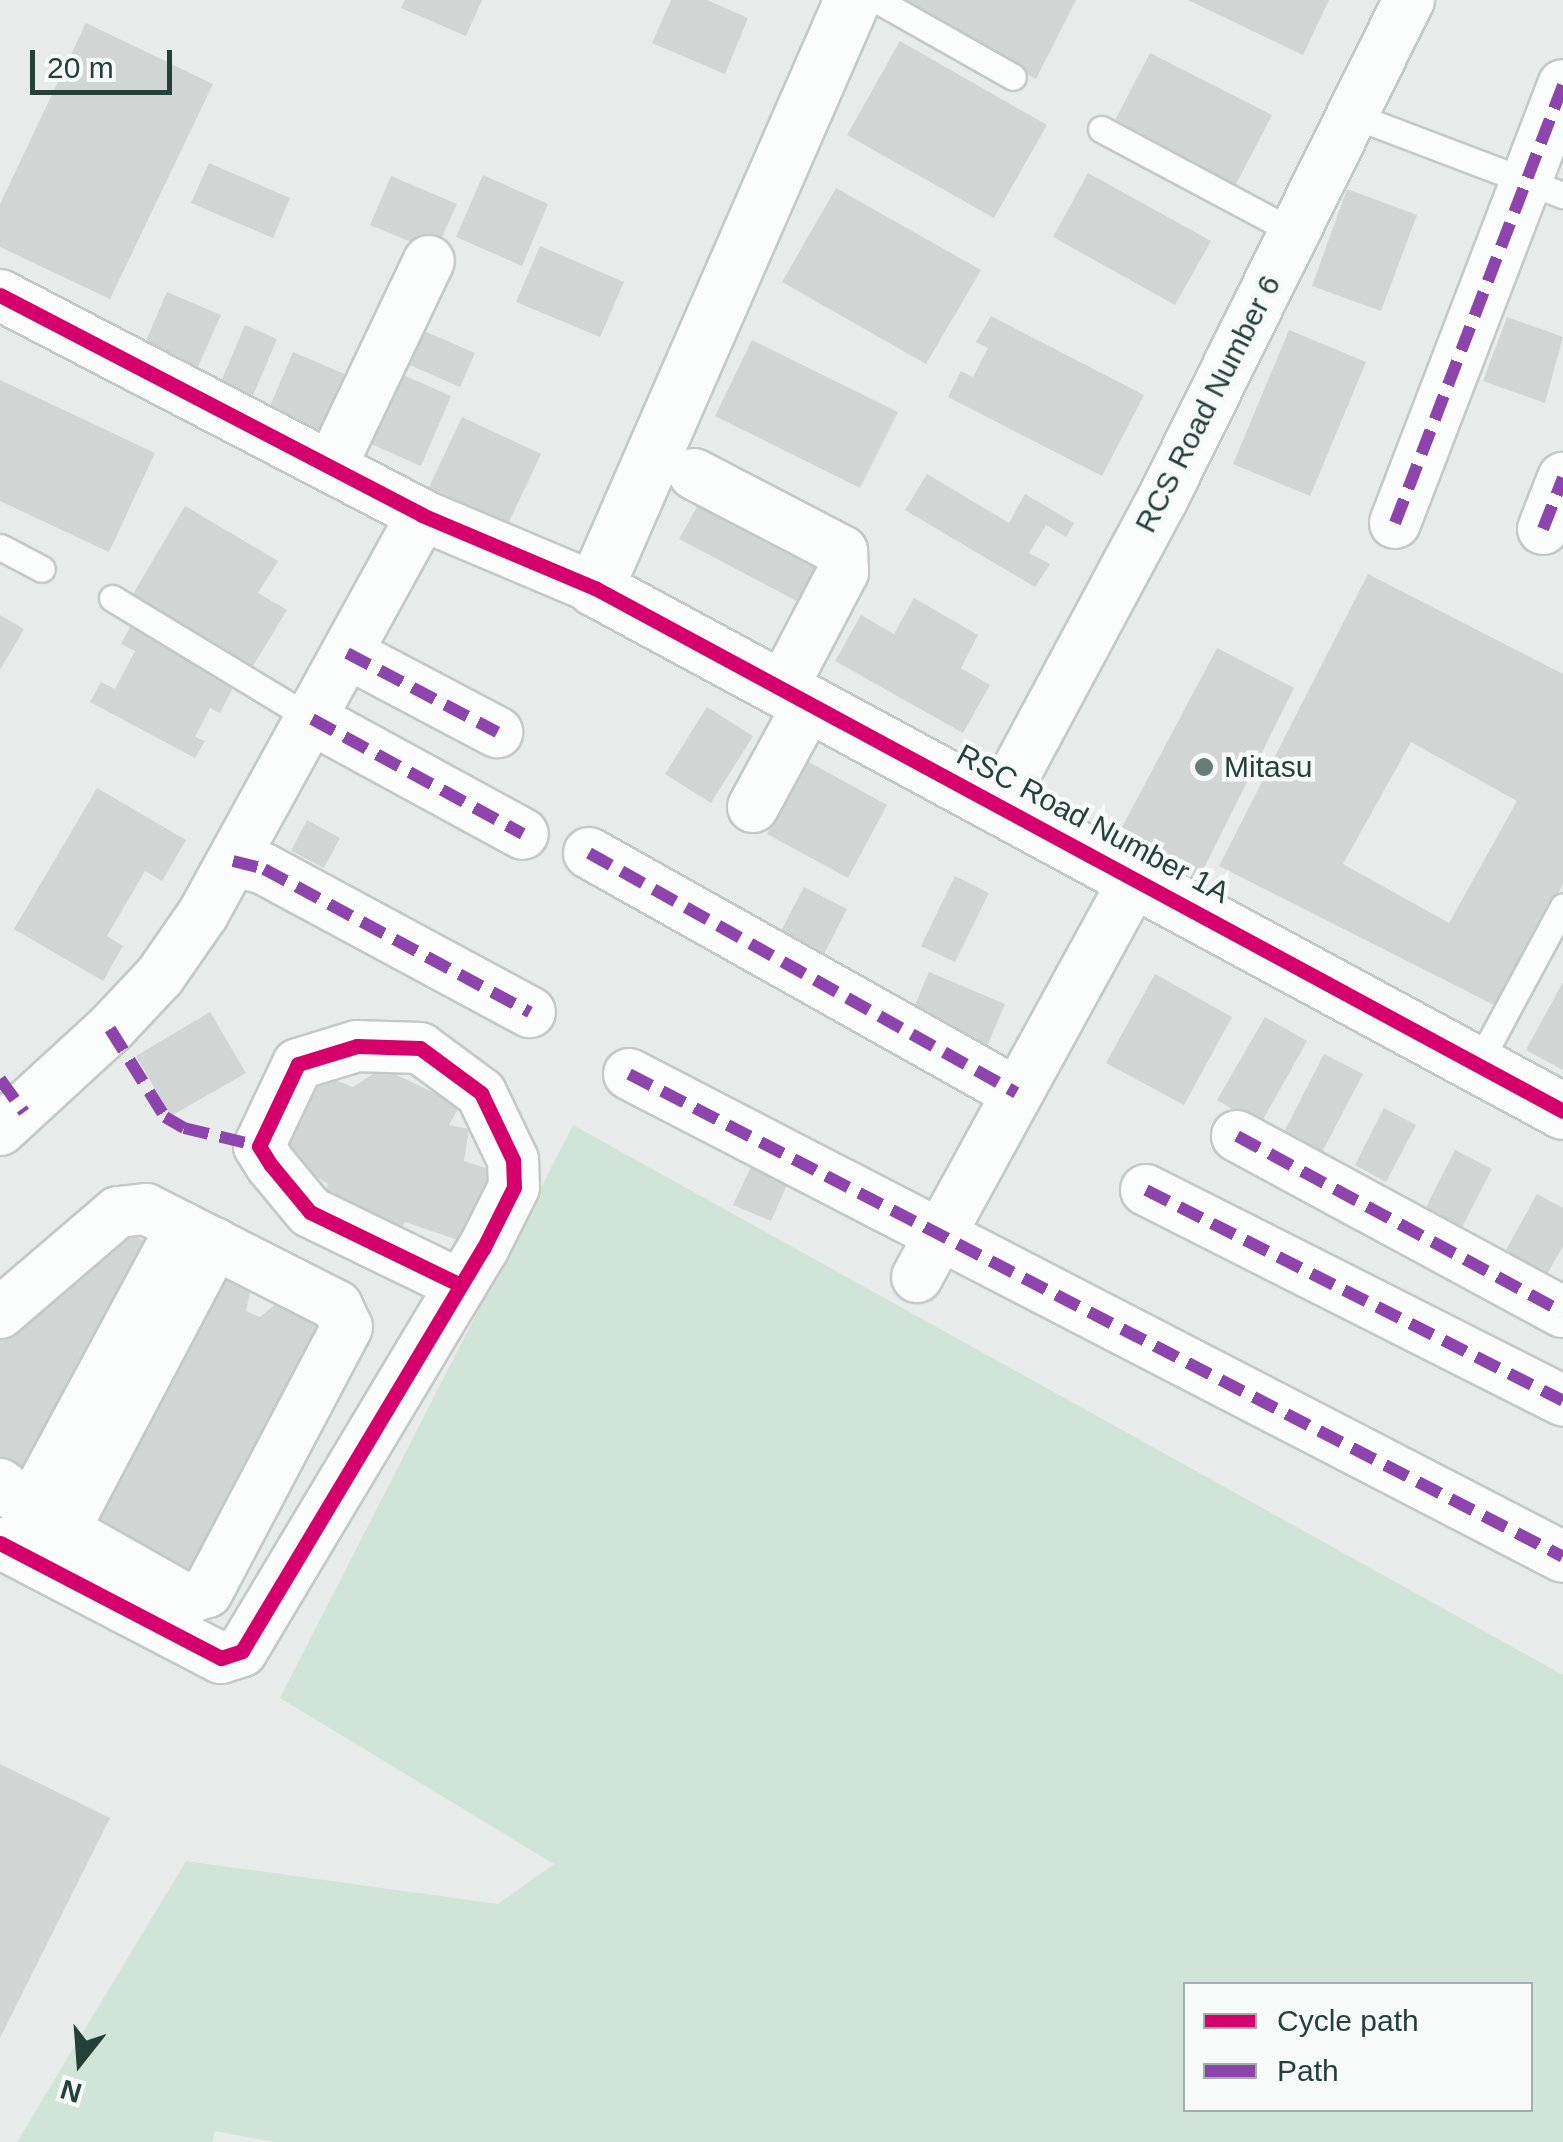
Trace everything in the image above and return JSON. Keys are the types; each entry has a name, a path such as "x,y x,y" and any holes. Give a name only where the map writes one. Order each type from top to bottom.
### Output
{"street":[{"path":"0,295 422,515 594,588 852,0"},
{"name":"RCS Road Number 6","path":"999,804 1409,0"},
{"path":"1395,523 1544,188 1563,85"},
{"path":"331,467 429,261"},
{"path":"694,474 842,552 842,572 753,808"},
{"path":"1543,529 1563,478"},
{"path":"8,1107 160,976 233,861 422,515"},
{"name":"RSC Road Number 1A","path":"594,588 1563,1110"},
{"path":"348,653 498,732"},
{"path":"312,719 523,834"},
{"path":"589,853 1016,1092"},
{"path":"233,861 264,869 530,1012"},
{"path":"928,1258 1135,878"},
{"path":"29,1524 220,1658 242,1651 458,1284 514,1186 513,1160 481,1093 420,1048 357,1046 298,1064 259,1146 271,1165 310,1212 458,1284"},
{"path":"630,1074 928,1258 1563,1557"},
{"path":"1238,1136 1563,1312"},
{"path":"1146,1190 1563,1401"},
{"path":"0,1313 118,1212 146,1209 337,1306 347,1327 207,1592 186,1599 29,1524"},
{"path":"29,1524 198,1235"}],"lane":[{"path":"877,0 1014,77"},
{"path":"1352,115 1544,188"},
{"path":"1101,129 1294,232"},
{"path":"0,548 42,570"},
{"path":"112,598 312,719"},
{"path":"1478,1064 1563,906"}],"green space":[{"path":"573,1125 1563,1675 1563,2142 274,2142 215,2131 212,2142 17,2142 186,1861 498,1904 554,1864 280,1698"}],"building":[{"path":"405,0 482,0 466,36 401,8"},
{"path":"671,0 707,0 748,18 725,74 652,43"},
{"path":"907,0 1076,0 1036,79 902,10"},
{"path":"1188,0 1329,0 1303,55"},
{"path":"86,23 213,84 110,299 0,247 0,204"},
{"path":"900,41 1047,125 994,218 847,135"},
{"path":"1150,53 1272,115 1233,190 1111,128"},
{"path":"209,163 290,198 273,238 191,203"},
{"path":"1088,173 1211,241 1175,305 1053,237"},
{"path":"483,175 548,204 522,266 456,237"},
{"path":"391,176 457,204 435,252 370,225"},
{"path":"836,188 981,270 926,364 782,282"},
{"path":"1347,189 1417,215 1381,311 1312,286"},
{"path":"540,246 624,282 600,337 516,302"},
{"path":"167,292 221,315 191,382 138,359"},
{"path":"991,316 1144,395 1102,476 948,397 961,371 973,377 988,348 976,342"},
{"path":"1507,317 1563,337 1545,403 1483,381"},
{"path":"245,325 277,339 246,412 214,398"},
{"path":"410,325 475,353 460,387 396,359"},
{"path":"1289,330 1366,362 1310,496 1233,464"},
{"path":"752,340 898,412 860,488 715,416"},
{"path":"293,352 356,379 330,440 267,413"},
{"path":"385,367 451,396 421,466 355,437"},
{"path":"0,380 155,453 109,552 0,501"},
{"path":"462,417 541,454 508,524 429,487"},
{"path":"927,474 1009,523 1025,494 1074,523 1066,537 1046,525 1029,553 1050,564 1035,587 905,510"},
{"path":"703,496 835,566 812,609 679,539"},
{"path":"185,506 278,561 258,593 287,610 250,671 130,599"},
{"path":"1368,574 1563,674 1563,884 1500,1008 1219,866","holes":["1411,742 1517,801 1449,923 1343,864"]},
{"path":"914,598 978,635 961,668 990,685 963,733 835,661 861,615 894,634"},
{"path":"0,615 24,629 0,670"},
{"path":"132,624 237,680 220,713 210,708 195,737 205,741 195,758 90,702 101,682 115,689 135,651 121,644"},
{"name":"Mitasu","path":"1217,648 1294,688 1194,888 1112,846"},
{"path":"707,707 753,736 711,803 665,774"},
{"path":"807,761 887,805 848,878 767,834"},
{"path":"97,788 186,840 162,881 145,871 107,936 123,946 103,981 14,929"},
{"path":"307,820 340,838 324,868 291,851"},
{"path":"955,876 989,893 955,962 921,946"},
{"path":"804,887 847,909 816,970 772,948"},
{"path":"929,972 1005,1004 982,1058 906,1026"},
{"path":"1155,974 1232,1017 1184,1105 1106,1063"},
{"path":"1563,982 1563,1070 1526,1050"},
{"path":"210,1012 246,1073 171,1116 136,1056"},
{"path":"1265,1017 1307,1041 1260,1125 1217,1100"},
{"path":"1324,1054 1363,1074 1319,1158 1281,1138"},
{"path":"382,1068 460,1105 449,1125 469,1129 464,1161 501,1173 467,1243 405,1222 390,1244 322,1203 328,1184 281,1154 317,1073 353,1087"},
{"path":"1384,1108 1416,1125 1386,1182 1355,1165"},
{"path":"1455,1150 1492,1169 1460,1231 1424,1211"},
{"path":"756,1156 794,1169 771,1221 733,1205"},
{"path":"1537,1194 1563,1208 1563,1246 1543,1281 1502,1257"},
{"path":"122,1228 158,1249 35,1474 0,1456 0,1331"},
{"path":"218,1258 253,1278 246,1311 260,1317 288,1294 329,1319 192,1588 90,1520"},
{"path":"0,1764 110,1818 0,2038"}],"marked path":[{"path":"1395,523 1563,85"},
{"path":"1543,529 1563,478"},
{"path":"347,653 497,732"},
{"path":"312,719 523,834"},
{"path":"589,853 1016,1093"},
{"path":"233,861 264,869 530,1012"},
{"path":"110,1029 165,1117 184,1128 259,1146"},
{"path":"629,1074 1563,1557"},
{"path":"0,1079 24,1112"},
{"path":"1237,1136 1563,1312"},
{"path":"1146,1190 1563,1401"}],"cycle path":[{"path":"0,295 422,515 595,588 1563,1111"},
{"path":"0,1543 221,1658 242,1651 483,1249 514,1187 513,1160 481,1093 420,1048 357,1046 298,1064 259,1146 271,1165 310,1212 458,1284"}],"place":[{"name":"Mitasu","path":"1204,767"}]}
